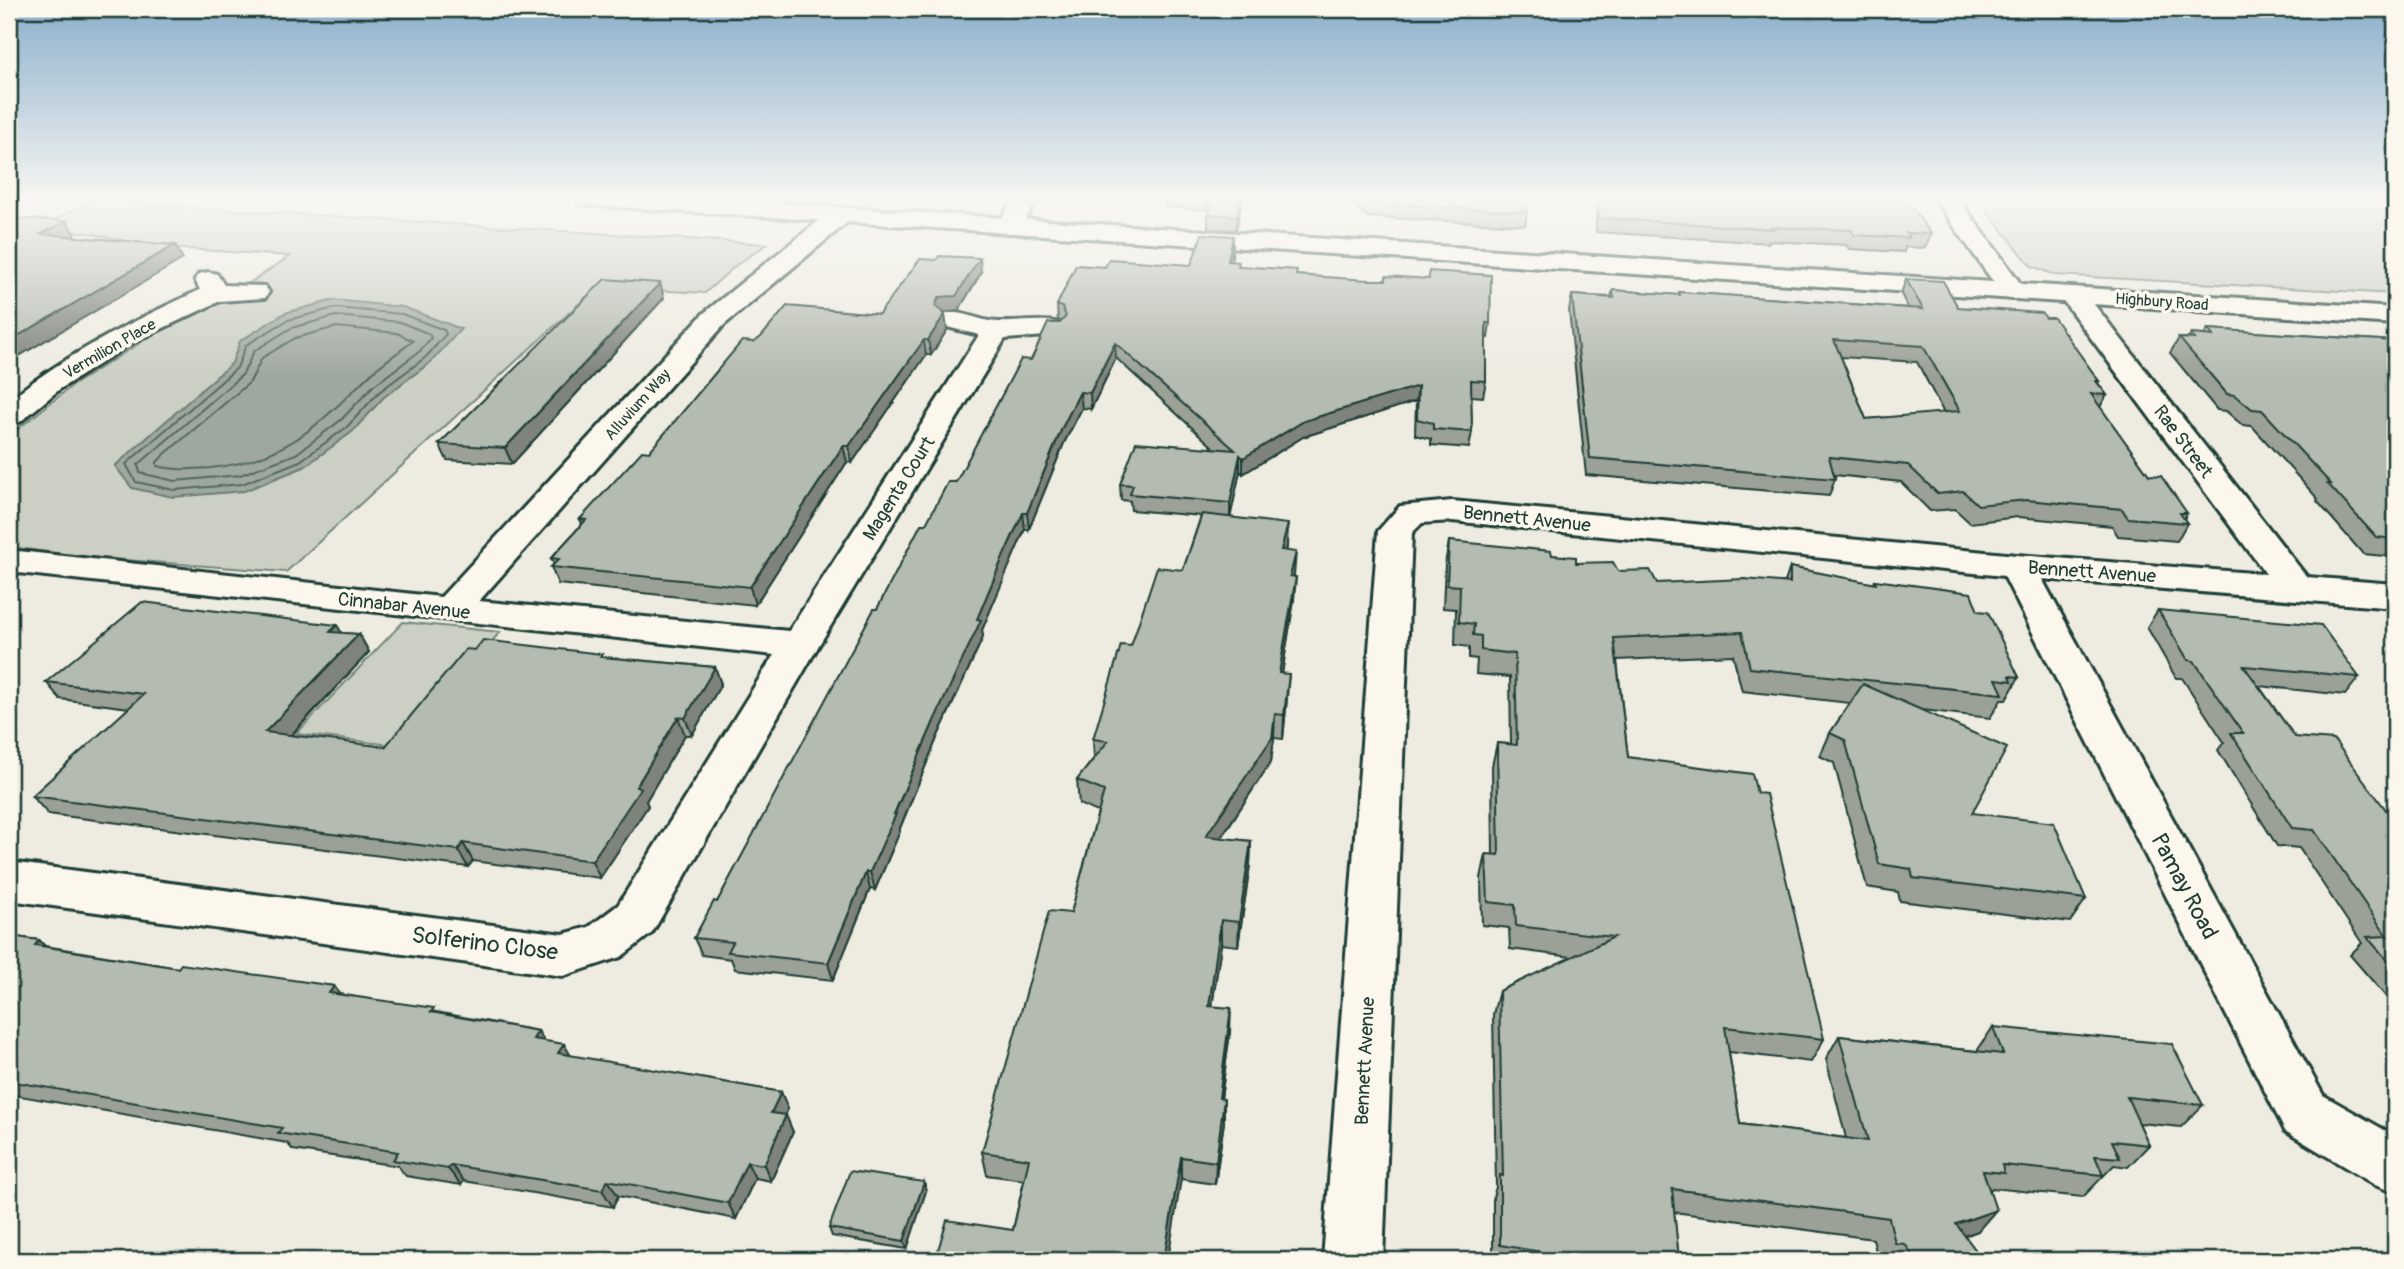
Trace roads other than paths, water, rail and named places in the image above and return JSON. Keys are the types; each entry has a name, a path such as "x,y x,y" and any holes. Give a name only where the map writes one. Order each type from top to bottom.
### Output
{"street":[{"name":"Alluvium Way","path":"450,610 714,319 789,257"},
{"name":"Highbury Road","path":"1491,257 2395,316"},
{"path":"1988,257 2012,291"},
{"name":"Vermilion Place","path":"9,415 49,383 211,286 256,292"},
{"name":"Rae Street","path":"2072,295 2295,587"},
{"path":"953,320 996,331 1051,329"},
{"name":"Magenta Court","path":"800,645 996,331"},
{"name":"Bennett Avenue","path":"1353,1260 1395,531 1412,513 1451,511 2017,566 2395,596"},
{"name":"Cinnabar Avenue","path":"9,561 450,610 800,645"},
{"name":"Pamay Road","path":"2017,566 2304,1112 2395,1166"},
{"name":"Solferino Close","path":"9,881 563,955 604,943 635,919 800,645"}],"water":[{"path":"334,300 403,307 461,329 431,362 384,397 352,432 304,467 244,491 173,497 132,488 115,466 232,363 240,341 285,313"}]}
